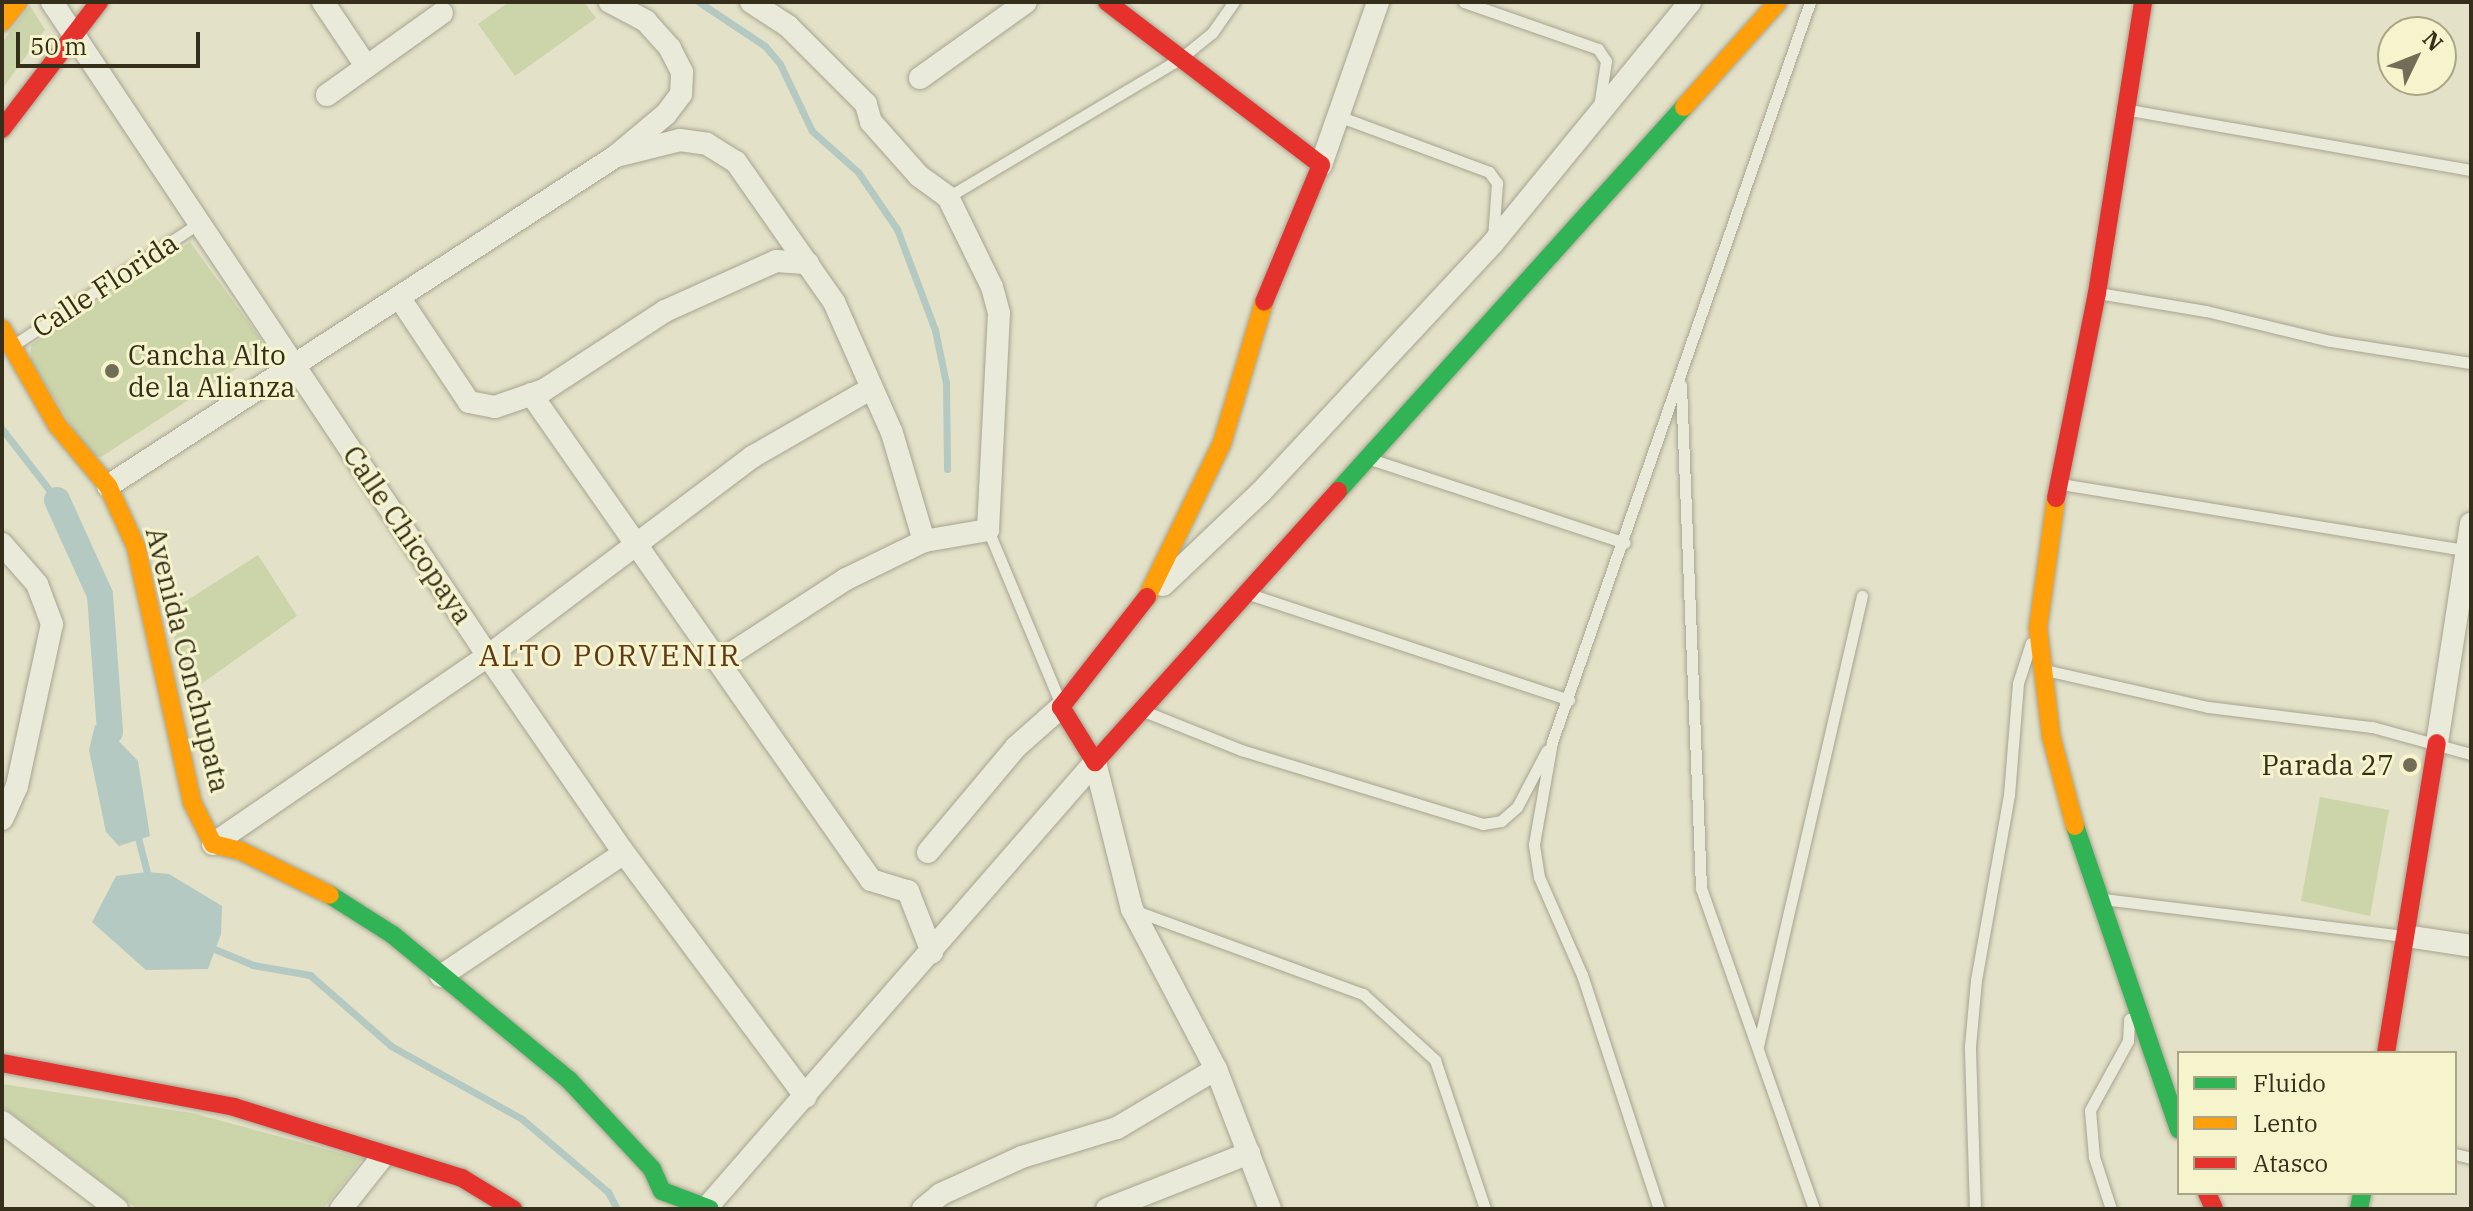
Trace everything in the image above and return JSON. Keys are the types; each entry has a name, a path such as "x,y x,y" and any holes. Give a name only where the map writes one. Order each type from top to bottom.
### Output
{"street":[{"path":"2,22 18,2"},
{"name":"Calle Chicopaya","path":"52,2 488,656 624,853 806,1097"},
{"path":"2,129 99,2"},
{"path":"323,2 366,66"},
{"path":"108,486 616,156 666,114 681,94 682,72 646,21 610,2"},
{"path":"721,660 846,579 924,541 988,530 999,313 992,287 948,197 919,176 871,122 866,104 799,37 751,2"},
{"path":"920,78 1026,2"},
{"path":"1107,2 1321,165"},
{"path":"1139,613 1222,443 1263,304 1321,165 1378,2"},
{"path":"928,852 1016,747 1061,707 1190,554 1261,492 1493,243 1690,2"},
{"path":"213,844 241,851 356,908 606,1116 652,1169 662,1191 717,1204 1095,762 1778,2"},
{"path":"2143,2 2097,293 2058,484 2038,628 2051,736 2070,810 2177,1124"},
{"path":"327,95 442,13"},
{"path":"616,156 680,140 707,144 736,162 834,302 892,433 924,541"},
{"path":"399,297 469,402 495,407 531,394 665,311 776,261 808,263"},
{"name":"Avenida Conchupata","path":"2,329 57,425 108,486 136,547 192,802 213,844"},
{"path":"213,844 488,656 752,457 872,388"},
{"path":"531,394 721,660 871,880 908,891 932,952"},
{"path":"2386,1051 2471,524"},
{"path":"2,544 37,584 52,624 10,778 2,819"},
{"path":"1061,707 1095,762 1132,909 1216,1069 1270,1209"},
{"path":"441,976 624,853"},
{"path":"2406,936 2471,946"},
{"path":"2,1063 234,1107 383,1156 462,1178 513,1209"},
{"path":"923,1209 941,1194 1022,1157 1117,1128 1216,1069"},
{"path":"2,1122 117,1209"},
{"path":"1107,1209 1249,1153"},
{"path":"341,1209 383,1156"}],"lane":[{"path":"948,197 1181,58 1212,33 1234,2"},
{"path":"1464,2 1598,49 1606,61 1598,117"},
{"path":"1142,710 1241,750 1483,824 1501,821 1517,807 1552,742 1569,700 1810,2"},
{"path":"2126,109 2471,170"},
{"path":"1338,116 1489,172 1497,183 1491,216 1493,243"},
{"name":"Calle Florida","path":"12,346 198,224"},
{"path":"2097,293 2206,311 2330,341 2471,363"},
{"path":"1680,378 1701,888 1814,1209"},
{"path":"1369,459 1625,543"},
{"path":"2058,484 2469,551"},
{"path":"988,530 1061,707"},
{"path":"1247,594 1569,700"},
{"path":"1757,1046 1862,596"},
{"path":"1975,1209 1970,1046 1976,980 2009,795 2018,683 2038,628"},
{"path":"2041,669 2208,707 2372,727 2471,754"},
{"path":"1552,742 1534,844 1539,877 1582,975 1659,1209"},
{"path":"2102,899 2406,936"},
{"path":"1132,909 1363,994 1435,1060 1485,1209"},
{"path":"2111,1209 2094,1157 2090,1110 2128,1041 2130,982"}],"green space":[{"path":"509,2 584,2 596,18 515,76 478,24"},
{"path":"30,6 45,30 2,89 2,42"},
{"path":"190,242 262,341 262,352 101,457 90,456 30,359 31,345"},
{"path":"258,555 297,616 187,694 169,612"},
{"path":"2320,797 2389,810 2370,916 2301,901"},
{"path":"2,1084 192,1113 362,1159 323,1209 137,1209 2,1106"}],"shaded area":[{"path":"95,725 110,732 138,761 150,836 119,846 106,832 89,750"},
{"path":"147,872 169,874 222,906 221,934 208,969 146,970 92,922 116,876"}],"waterway":[{"path":"699,2 765,46 780,64 812,131 858,172 897,229 935,330 946,383 947,469"},
{"path":"2,429 57,500"},
{"path":"57,500 100,595 110,732"},
{"path":"137,834 149,880"},
{"path":"207,946 253,965 310,975 391,1046 522,1119 608,1192 617,1209"}],"traffic: fast":[{"path":"1338,491 1684,107"},
{"path":"2075,826 2177,1124"},
{"path":"330,895 393,935 569,1080 652,1169 662,1191 710,1209"},
{"path":"2359,1209 2362,1195"}],"traffic: slow":[{"path":"2,22 18,2"},
{"path":"1684,107 1778,2"},
{"path":"1147,597 1222,443 1264,302"},
{"path":"2,329 57,425 108,486 136,547 192,802 213,844 241,851 330,895"},
{"path":"2056,498 2038,628 2051,736 2075,826"}],"traffic: jam":[{"path":"2,129 99,2"},
{"path":"1107,2 1321,165 1264,302"},
{"path":"2056,498 2097,293 2143,2"},
{"path":"1147,597 1061,707 1095,762 1338,491"},
{"path":"2386,1051 2437,743"},
{"path":"2,1063 234,1107 462,1178 513,1209"},
{"path":"2208,1195 2214,1209"}],"place":[{"name":"Cancha Alto de la Alianza","path":"112,371"},
{"name":"Parada 27","path":"2410,765"}],"district":[{"name":"ALTO PORVENIR","path":"610,655"}]}
